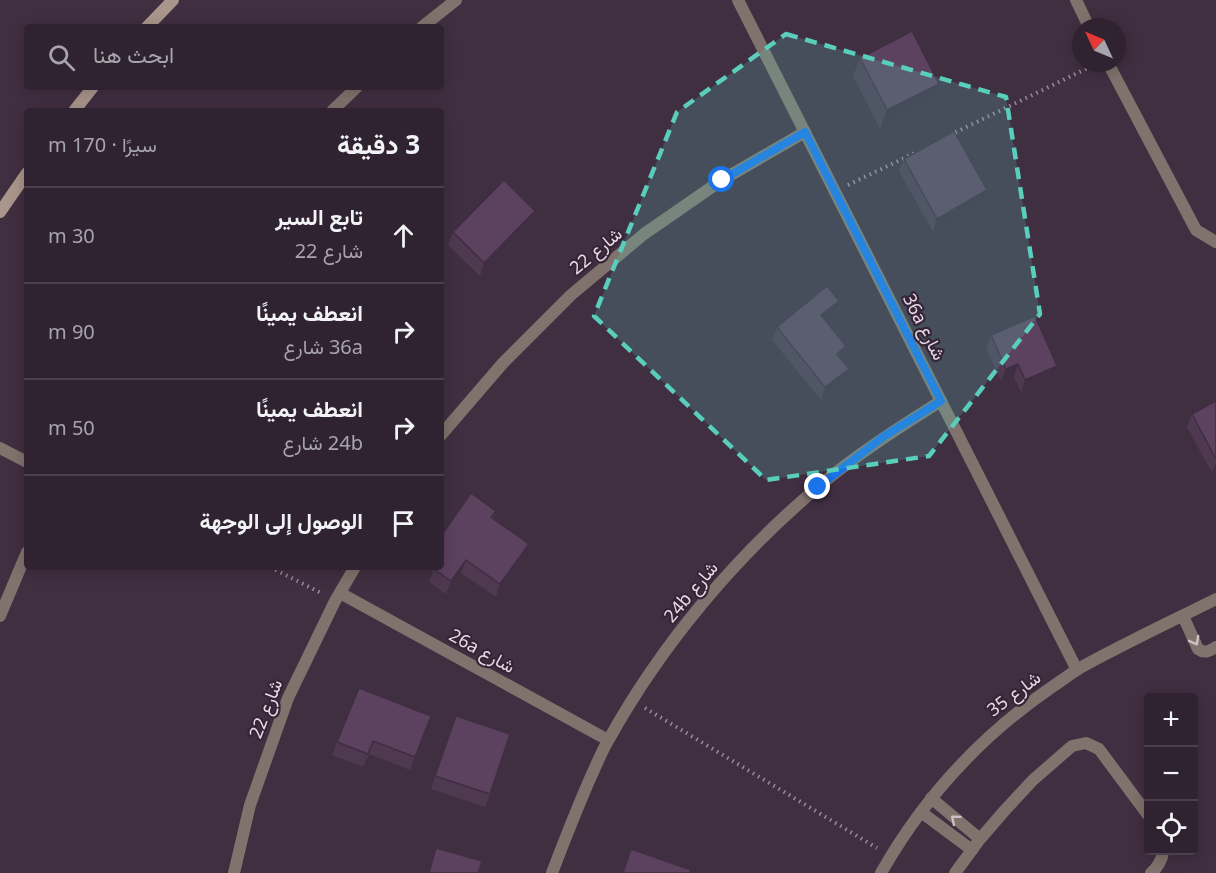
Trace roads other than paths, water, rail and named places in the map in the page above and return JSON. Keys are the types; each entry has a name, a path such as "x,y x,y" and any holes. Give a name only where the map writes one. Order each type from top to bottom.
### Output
{"street":[{"path":"150,24 173,0"},
{"path":"426,24 456,0"},
{"name":"36a شارع","path":"738,0 1077,670"},
{"path":"1076,0 1085,18"},
{"path":"1113,72 1196,230 1216,242"},
{"path":"76,108 91,90"},
{"path":"335,108 354,90"},
{"name":"شارع 22","path":"444,432 503,363 537,329 571,296 644,234 722,180 805,132"},
{"path":"0,213 24,177"},
{"name":"24b شارع","path":"552,873 574,813 608,740 651,670 702,604 757,543 818,487 883,437 941,401"},
{"path":"0,448 24,460"},
{"path":"0,616 24,559"},
{"name":"شارع 22","path":"234,873 250,805 288,698 353,570"},
{"name":"26a شارع","path":"338,597 608,740"},
{"name":"شارع 35","path":"881,873 890,856 931,798 994,731 1034,699 1077,670 1216,599"},
{"path":"1183,616 1198,649 1208,652 1216,647"},
{"path":"955,873 980,839 1013,802 1072,746 1086,743 1099,749 1144,808"},
{"path":"931,798 980,839"},
{"path":"921,812 972,850"},
{"path":"1151,873 1156,869 1163,855"}]}
